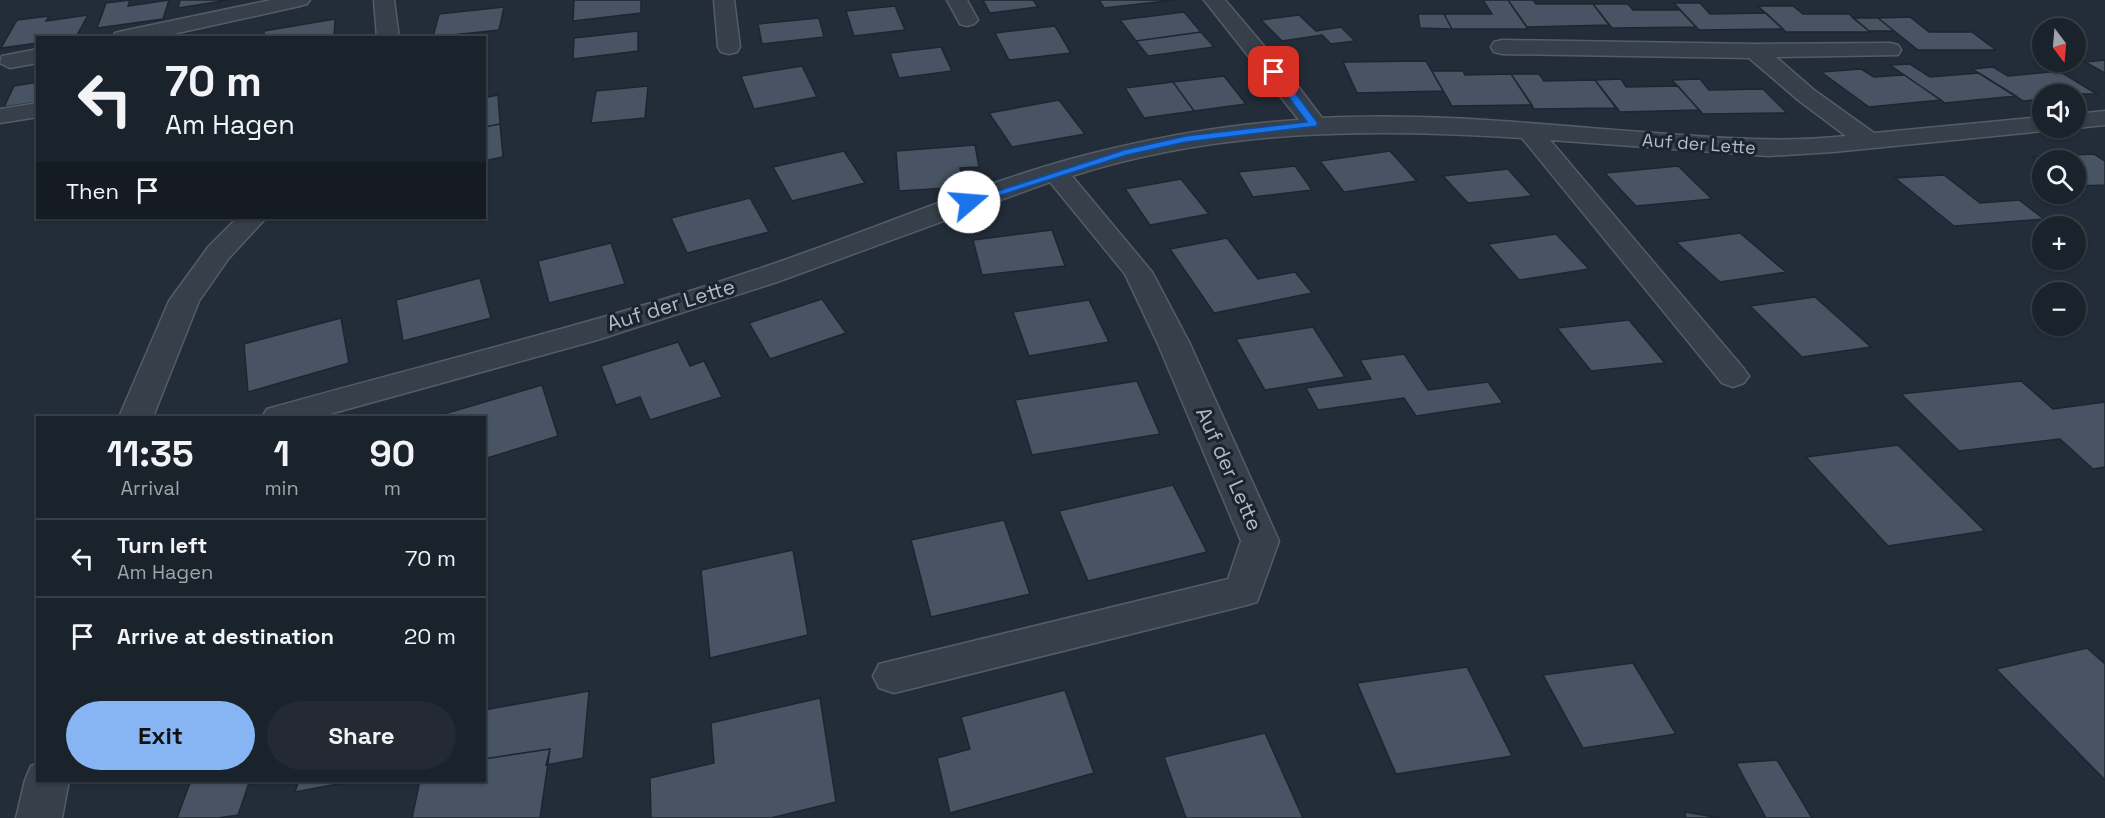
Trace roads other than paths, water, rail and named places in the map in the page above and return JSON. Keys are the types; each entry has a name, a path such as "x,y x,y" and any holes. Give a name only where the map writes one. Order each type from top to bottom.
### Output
{"street":[{"path":"132,36 300,0"},
{"path":"384,0 388,36"},
{"path":"724,0 729,47"},
{"path":"957,0 967,20"},
{"path":"1214,0 1289,90 1314,124"},
{"path":"1502,47 1755,51 1890,50"},
{"path":"1755,51 1806,95 1868,141"},
{"path":"9,62 36,56"},
{"path":"0,116 36,110"},
{"path":"2086,120 2105,118"},
{"name":"Auf der Lette","path":"283,416 690,300 766,276 926,216 1056,173 1124,153 1186,139 1314,124 1379,124 1768,148 2032,125"},
{"path":"1530,132 1733,376"},
{"name":"Auf der Lette","path":"894,676 1243,591 1260,541 1174,344 1138,272 1056,173"},
{"path":"136,416 184,302 219,252 251,219"},
{"path":"39,818 47,782"}]}
